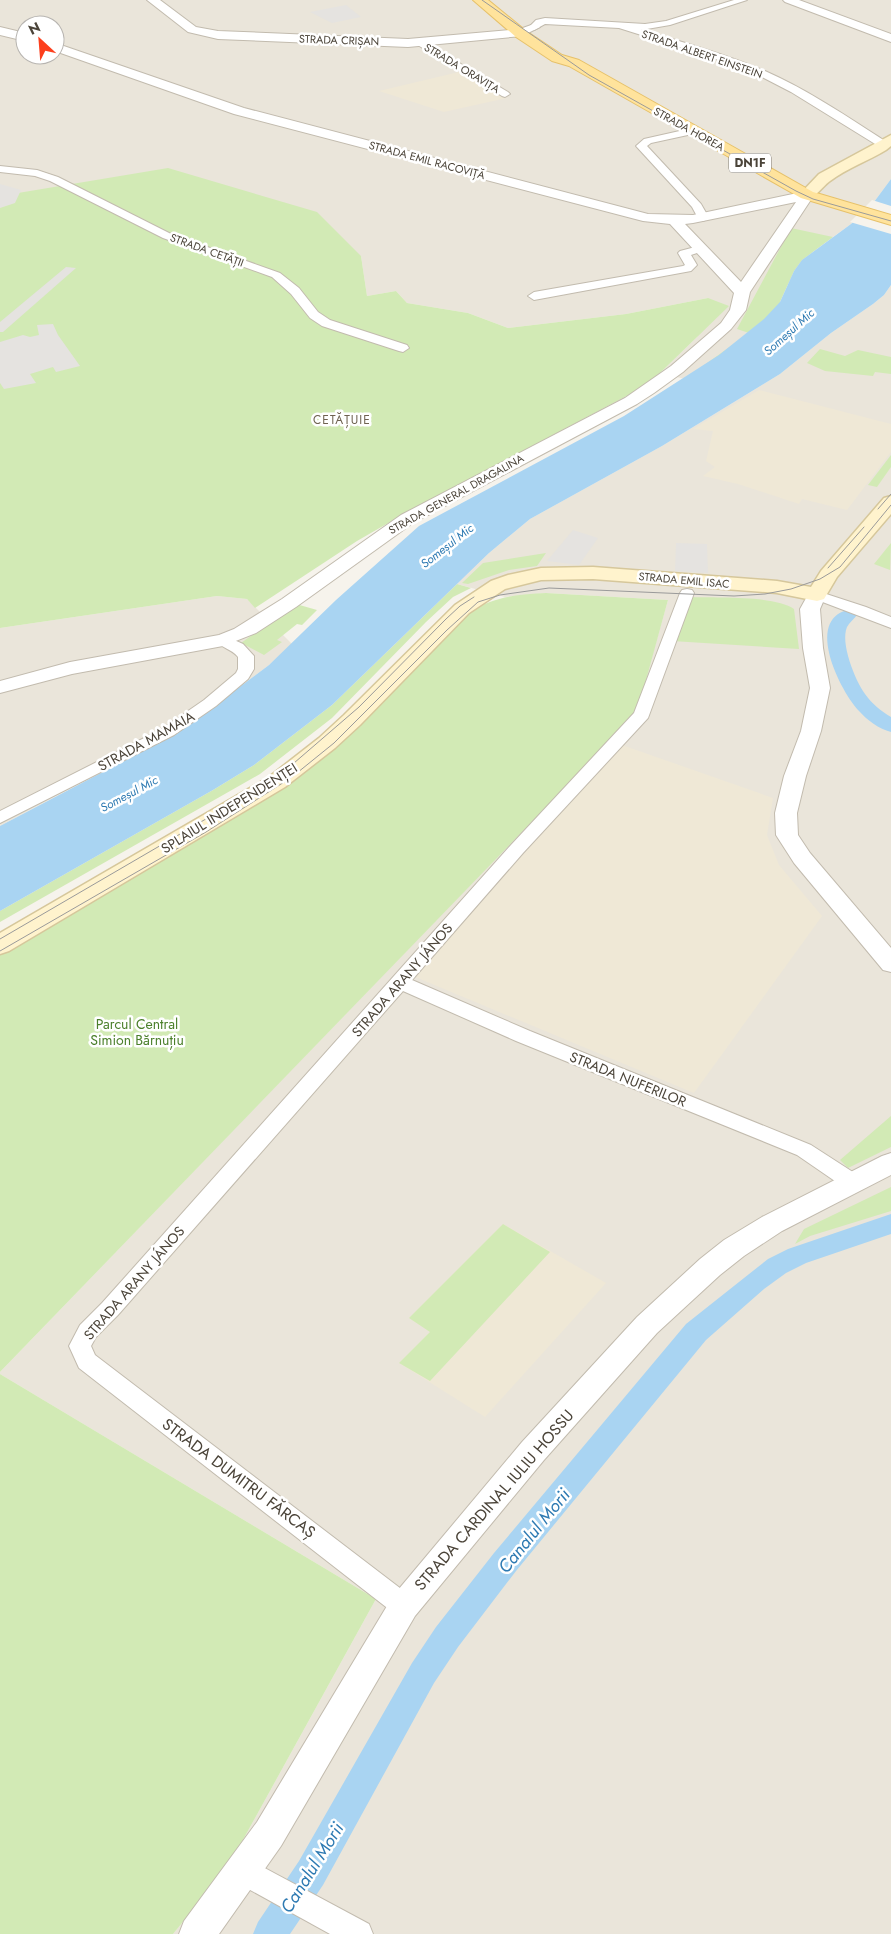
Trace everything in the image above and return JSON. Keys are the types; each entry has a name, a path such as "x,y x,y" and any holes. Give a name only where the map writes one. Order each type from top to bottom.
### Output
{"main road":[{"name":"STRADA HOREA","path":"480,0 519,32 557,58 574,63 806,195 891,220"},
{"name":"STRADA HOREA","path":"496,0 572,56 574,63"},
{"path":"806,195 824,177 888,142"},
{"path":"817,595 828,575 891,502"},
{"name":"STRADA EMIL ISAC","path":"476,598 498,585 515,579 573,572 777,587 817,595"},
{"name":"SPLAIUL INDEPENDENȚEI","path":"0,945 277,782 327,743 352,720 442,628 476,598"}],"street":[{"name":"STRADA CRIȘAN","path":"154,0 186,27 205,34 419,42 519,32 534,27"},
{"path":"534,27 539,22 545,21 645,27 662,24 743,0"},
{"path":"789,0 891,38"},
{"name":"STRADA ALBERT EINSTEIN","path":"623,27 710,54 762,74 816,101 888,142"},
{"path":"0,31 15,35"},
{"name":"STRADA ORAVIȚA","path":"419,42 505,94"},
{"name":"STRADA EMIL RACOVIȚĂ","path":"65,50 239,111 626,213 674,220 703,218 806,195"},
{"path":"693,131 648,141 641,146 697,206 703,218"},
{"name":"STRADA CETĂȚII","path":"0,169 37,173 54,179 167,236 264,270 287,283 319,320 403,348"},
{"name":"STRADA GENERAL DRAGALINA","path":"0,687 80,666 223,640 243,633 407,519 623,406 677,369 726,326 738,310 742,292 806,195"},
{"path":"759,206 780,208 791,217"},
{"path":"674,220 742,292"},
{"path":"534,296 687,269 691,265 684,253 700,249"},
{"name":"STRADA ARANY JÁNOS","path":"80,1346 88,1331 110,1309 517,849 642,715 687,593"},
{"path":"817,595 811,606 810,614 813,648 820,688 811,731 795,776 786,813 787,835 802,858 891,964"},
{"name":"STRADA EMIL ISAC","path":"817,595 861,610 891,624"},
{"name":"STRADA MAMAIA","path":"0,818 168,732 210,703 242,676 246,669 246,656 238,647 223,640"},
{"name":"STRADA NUFERILOR","path":"400,982 523,1036 804,1150 852,1182"},
{"name":"STRADA CARDINAL IULIU HOSSU","path":"197,1934 269,1834 404,1606 533,1451 647,1325 710,1267 750,1238 852,1182 891,1163"},
{"name":"STRADA DUMITRU FĂRCAȘ","path":"80,1346 87,1361 404,1606"},
{"path":"244,1871 313,1911 359,1934"}],"shaded area":[{"path":"0,0 891,0 891,179 874,202 851,224 812,252 794,271 790,281 764,319 741,340 685,379 660,373 697,337 708,298 626,314 508,328 468,313 407,303 396,291 367,296 361,256 0,196"},
{"path":"346,5 361,17 332,23 310,12"},
{"path":"463,71 507,98 444,112 379,91"},
{"path":"0,184 21,190 15,203 0,208"},
{"path":"66,267 76,268 3,332 0,332 0,322"},
{"path":"891,285 891,1934 173,1934 228,1867 376,1599 0,1374 0,1372 636,713 668,600 546,593 505,597 457,584 489,553 530,519 662,446 780,374 831,333 873,304 884,295"},
{"path":"53,324 58,335 80,366 56,372 53,367 30,374 36,383 4,389 0,383 0,342 23,335 30,337 39,335 37,325"},
{"path":"759,390 891,424 891,452 847,510 802,499 799,504 738,484 703,476 715,467 706,461 713,431 693,429"},
{"path":"573,530 598,538 579,565 547,561"},
{"path":"676,543 707,544 708,573 675,571"},
{"path":"217,596 247,599 292,644 269,665 173,734 0,826 0,628"},
{"path":"622,745 773,798 767,835 779,865 822,916 694,1093 413,976"},
{"path":"503,1224 606,1283 485,1417 399,1363 430,1332 409,1318"}],"green space":[{"path":"168,168 317,212 361,256 367,296 396,291 407,303 468,313 508,328 626,314 708,298 729,306 660,373 636,391 397,518 357,541 255,608 247,599 217,596 0,628 0,196"},
{"path":"791,228 833,237 802,260 794,271 780,302 790,308 685,379 749,333 737,329"},
{"path":"820,349 845,356 858,350 891,357 891,374 875,372 873,376 825,371 807,363"},
{"path":"891,455 891,467 877,487 868,485"},
{"path":"891,543 890,570 874,564"},
{"path":"546,553 537,566 509,570 468,584 462,583 483,563"},
{"path":"457,584 471,588 453,597 426,622 332,718 260,774 0,922 0,911 254,765 332,705"},
{"name":"Parcul Central Simion Bărnuțiu","path":"546,593 668,600 637,713 0,1372 0,954 229,821 328,754 470,612 487,603 506,597"},
{"path":"688,597 759,599 773,601 794,609 799,649 672,641"},
{"path":"296,604 317,610 302,625 297,624 277,640 282,642 264,655 241,643"},
{"path":"891,1116 891,1147 848,1168 840,1160"},
{"path":"891,1187 891,1211 810,1236 795,1244 804,1229"},
{"path":"503,1224 550,1252 430,1381 399,1363 430,1332 409,1318"},
{"path":"0,1374 376,1599 228,1867 173,1934 0,1934"}],"water":[{"name":"Someșul Mic","path":"891,179 891,285 884,295 831,333 780,374 662,446 530,519 489,553 332,705 254,765 0,911 0,826 137,754 202,715 269,665 336,600 419,526 624,416 719,355 764,319 780,302 794,271 802,260 851,224 874,202"}],"pier":[{"path":"872,200 891,206 891,234 850,222"}],"waterway":[{"name":"Canalul Morii","path":"848,615 837,631 838,649 843,670 857,697 872,713 891,726"},
{"name":"Canalul Morii","path":"270,1934 311,1873 423,1673 447,1637 505,1562 696,1332 777,1266 797,1256 891,1224"}],"tram line":[{"path":"482,0 589,75 796,191 813,199 891,221"},
{"path":"878,509 891,494"},
{"path":"0,951 206,832 292,777 334,743 447,630 478,602 500,595 549,588 734,596 765,594 791,589 820,579 840,567 891,505"},
{"path":"828,568 864,527"},
{"path":"0,939 235,802 294,763 359,707 446,619 460,606 474,597"}],"district":[{"name":"CETĂȚUIE","path":"342,420"}]}
